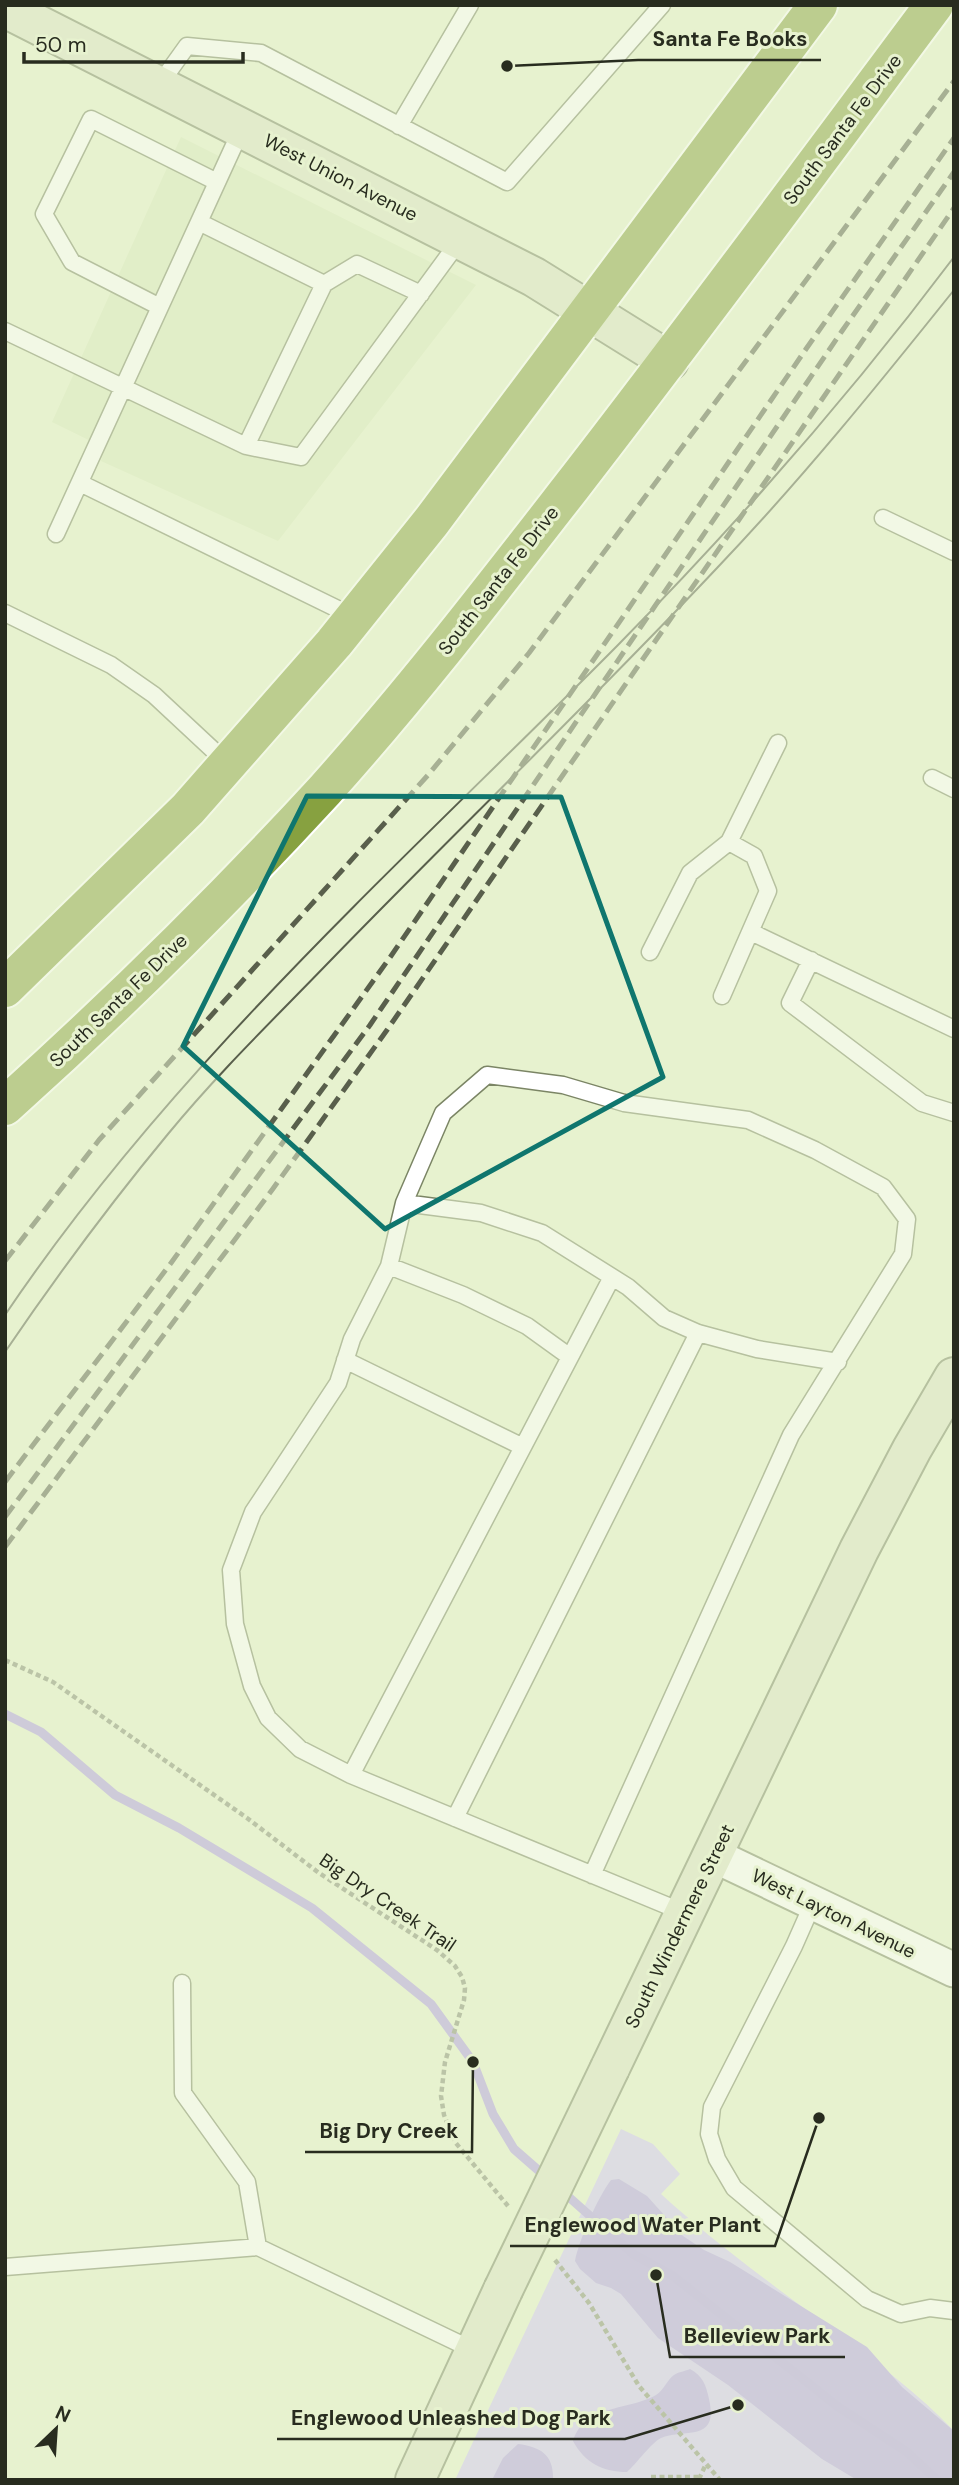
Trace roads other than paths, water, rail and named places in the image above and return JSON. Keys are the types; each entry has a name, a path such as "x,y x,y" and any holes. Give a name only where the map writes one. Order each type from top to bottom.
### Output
{"highway":[{"path":"5,988 188,809 355,618 431,522 818,5"},
{"name":"South Santa Fe Drive","path":"5,1106 122,1000 227,895 326,789 406,695 669,361 934,5"}],"street":[{"name":"West Union Avenue","path":"5,8 534,277 669,361"},
{"name":"South Windermere Street","path":"415,2480 503,2290 872,1525 954,1377"},
{"name":"West Layton Avenue","path":"713,1855 954,1970"}],"lane":[{"path":"400,126 470,5"},
{"path":"159,85 187,46 261,54 507,182 662,5"},
{"path":"160,307 72,262 44,214 91,119 217,182"},
{"path":"56,534 242,128"},
{"path":"200,222 324,284"},
{"path":"5,331 246,446 301,457 461,239"},
{"path":"246,446 324,284 357,264 421,294"},
{"path":"80,483 355,618"},
{"path":"883,518 954,552"},
{"path":"5,613 111,665 154,695 229,764"},
{"path":"650,952 690,873 729,842 778,743"},
{"path":"932,778 954,789"},
{"path":"722,996 768,891 754,856 729,842"},
{"path":"751,932 954,1029"},
{"path":"811,960 790,1003 922,1103 954,1113"},
{"path":"592,1875 791,1435 903,1254 907,1219 883,1187 815,1150 748,1120 624,1103 563,1084 487,1075 443,1113 404,1203 388,1266 352,1339 338,1382 253,1512 231,1570 235,1623 252,1686 268,1718 300,1749 351,1775 592,1875 685,1913"},
{"path":"404,1203 481,1213 542,1233 628,1287 664,1318 698,1333 757,1349 838,1362"},
{"path":"388,1266 463,1295 527,1326 570,1357"},
{"path":"351,1775 612,1277"},
{"path":"455,1818 698,1333"},
{"path":"345,1360 523,1447"},
{"path":"813,1903 712,2107 709,2134 717,2160 734,2188 867,2299 901,2314 930,2308 954,2311"},
{"path":"182,1983 183,2093 247,2182 258,2247"},
{"path":"5,2267 258,2247 475,2351"}],"waterway":[{"path":"5,1714 41,1732 115,1795 179,1828 312,1908 431,2004 473,2062 493,2114 514,2149 546,2177"},
{"path":"562,2191 633,2254 673,2276 837,2406 907,2452 937,2480"}],"tram line":[{"path":"5,1315 71,1223 142,1134 217,1049 706,553 834,408 954,257"},
{"path":"5,1352 104,1214 207,1089 748,535 838,432 954,290"}],"railway":[{"path":"5,1261 99,1140 428,775 529,653 954,81"},
{"path":"5,1482 171,1263 391,956 806,349 954,138"},
{"path":"5,1517 370,1025 842,331 954,172"},
{"path":"5,1547 272,1190 387,1030 954,208"}],"place":[{"name":"Santa Fe Books","path":"507,66"},
{"name":"Big Dry Creek","path":"473,2062"},
{"name":"Englewood Water Plant","path":"819,2118"},
{"name":"Belleview Park","path":"656,2275"},
{"name":"Englewood Unleashed Dog Park","path":"738,2405"}]}
